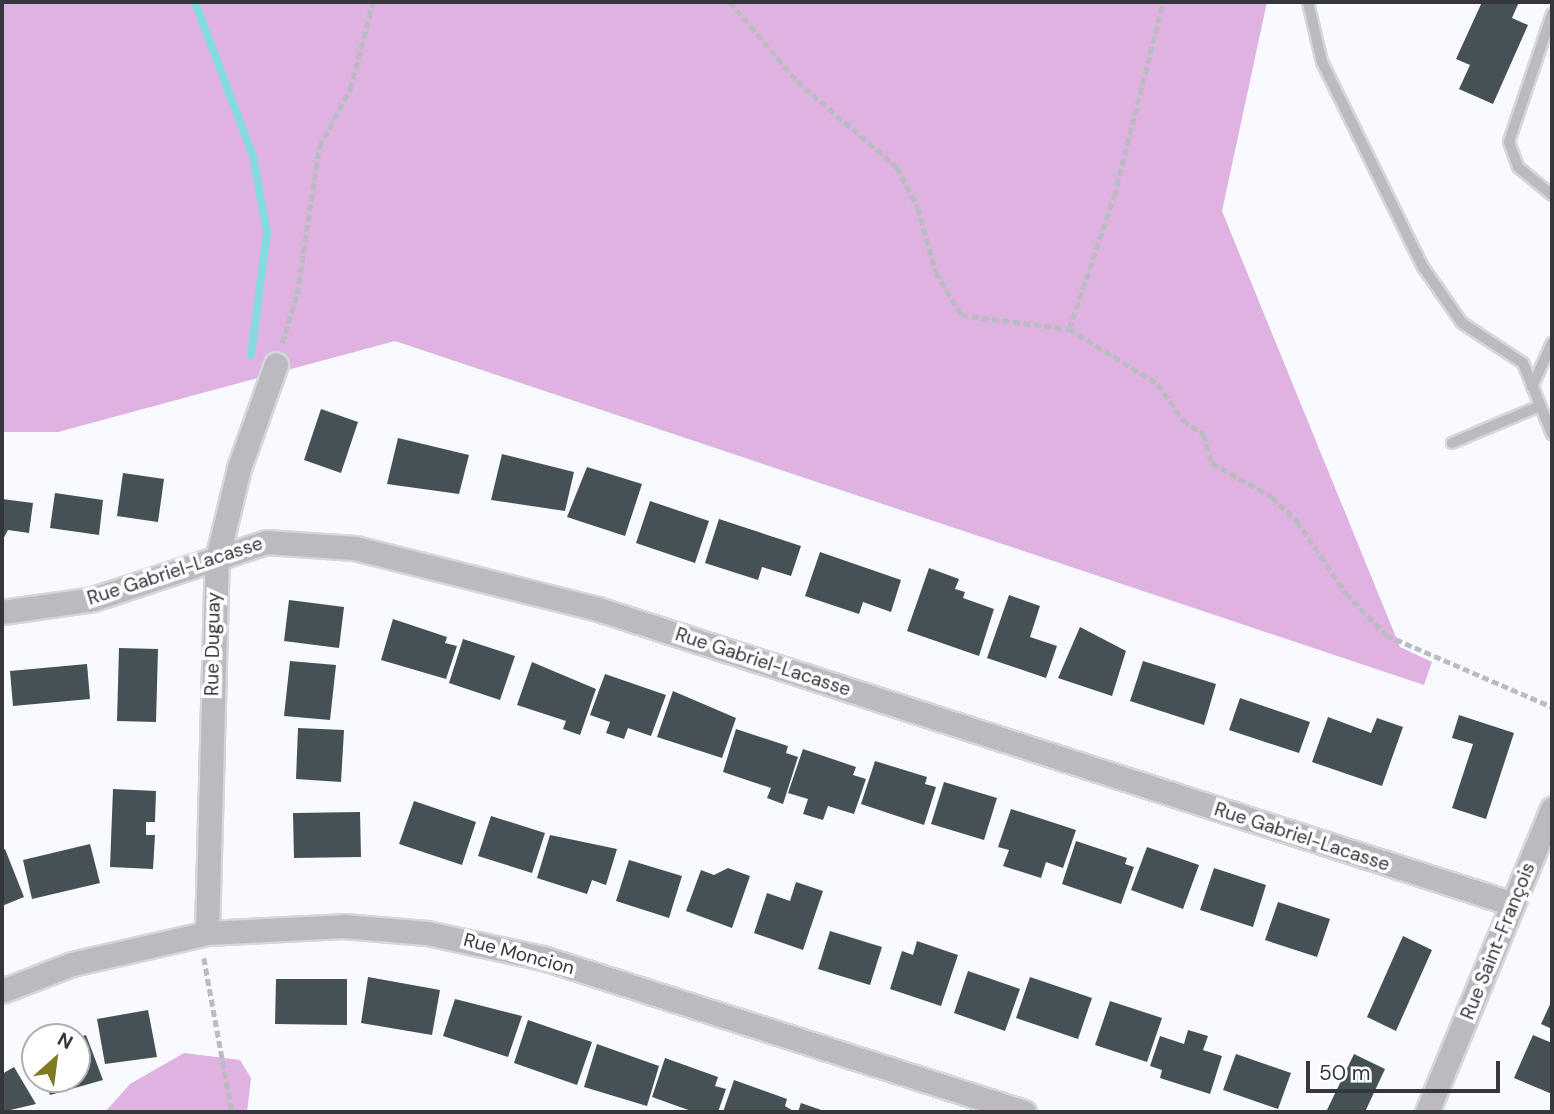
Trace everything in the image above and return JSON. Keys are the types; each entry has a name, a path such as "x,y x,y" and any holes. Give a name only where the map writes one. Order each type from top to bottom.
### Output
{"street":[{"name":"Rue Duguay","path":"207,933 217,559 239,468 276,364"},
{"name":"Rue Gabriel-Lacasse","path":"2,612 93,599 288,539 355,548 527,587 1513,904"},
{"name":"Rue Saint-François","path":"1427,1112 1552,809"},
{"name":"Rue Moncion","path":"2,990 72,964 207,933 343,926 501,946 1024,1112"}],"lane":[{"path":"1308,2 1322,62 1423,267 1462,323 1523,363 1552,434"},
{"path":"1552,15 1509,142 1518,167 1552,195"},
{"path":"1532,387 1551,350"},
{"path":"1452,443 1539,406"}],"path":[{"path":"276,364 297,294 319,147 350,89 373,2"},
{"path":"730,2 797,81 897,167 918,208 936,272 961,315 1069,329 1158,384 1183,420 1204,434 1212,463 1272,497 1297,521 1346,593 1386,635 1552,707"},
{"path":"1069,329 1114,197 1163,2"},
{"path":"207,933 205,986 232,1112"}],"shaded area":[{"path":"2,2 1267,2 1222,211 1400,647 1432,662 1424,685 395,341 58,432 2,432"},
{"path":"184,1053 240,1060 251,1078 247,1112 105,1112 130,1084"}],"building":[{"path":"1482,2 1519,2 1512,18 1528,25 1493,104 1459,89 1470,65 1456,59"},
{"path":"321,409 358,422 341,473 304,460"},
{"path":"398,438 469,455 459,494 387,484"},
{"path":"502,454 574,472 565,511 491,500"},
{"path":"587,467 642,484 625,536 567,517"},
{"path":"123,473 164,479 158,522 117,516"},
{"path":"55,493 103,500 99,535 50,528"},
{"path":"2,499 33,503 29,533 8,530 2,541"},
{"path":"650,501 709,521 695,563 636,543"},
{"path":"719,519 801,546 791,576 762,567 758,580 705,563"},
{"path":"820,552 901,580 891,612 863,602 859,614 805,596"},
{"path":"929,568 959,579 955,589 965,592 963,598 994,609 979,656 907,631"},
{"path":"1009,595 1040,606 1030,637 1057,646 1046,678 987,658"},
{"path":"289,600 344,607 339,648 284,641"},
{"path":"393,619 447,637 445,643 457,646 446,679 381,660"},
{"path":"1080,627 1126,651 1112,696 1058,678"},
{"path":"463,639 515,656 500,700 449,683"},
{"path":"119,648 158,649 156,722 117,721"},
{"path":"290,661 336,665 330,720 284,716"},
{"path":"1143,661 1216,684 1204,725 1130,701"},
{"path":"532,662 596,689 580,735 563,729 566,721 517,705"},
{"path":"87,664 90,699 13,706 10,671"},
{"path":"605,674 666,695 651,736 628,728 624,739 606,733 610,722 590,715"},
{"path":"673,691 736,718 722,758 657,737"},
{"path":"1240,698 1310,722 1299,753 1229,730"},
{"path":"1459,715 1514,733 1486,819 1452,808 1473,744 1452,738"},
{"path":"1328,717 1371,733 1377,718 1403,727 1382,786 1312,762"},
{"path":"298,728 344,730 341,782 296,779"},
{"path":"736,729 788,746 786,753 798,757 783,804 767,798 771,788 723,772"},
{"path":"803,749 856,767 853,775 866,779 854,814 828,806 823,820 803,814 808,799 788,793"},
{"path":"875,761 927,777 925,784 936,787 924,825 861,804"},
{"path":"944,782 997,798 984,840 931,824"},
{"path":"113,789 156,791 155,822 146,822 146,835 155,835 153,869 110,867"},
{"path":"414,801 476,822 462,865 399,844"},
{"path":"1011,809 1076,830 1063,868 1046,862 1041,878 1003,866 1009,850 998,847"},
{"path":"360,812 361,857 294,858 293,813"},
{"path":"491,816 545,833 532,873 478,856"},
{"path":"550,835 617,849 606,885 592,880 587,894 537,878"},
{"path":"1076,841 1127,858 1125,864 1134,867 1121,904 1062,884"},
{"path":"90,844 100,883 32,899 23,860"},
{"path":"1147,847 1199,865 1183,909 1131,890"},
{"path":"5,849 24,897 2,906 2,850"},
{"path":"629,860 682,876 669,918 616,901"},
{"path":"728,868 750,876 732,928 686,911 701,870 714,875"},
{"path":"1214,868 1266,885 1253,927 1200,910"},
{"path":"796,882 823,891 803,950 754,933 767,893 790,901"},
{"path":"1278,902 1330,919 1317,957 1265,940"},
{"path":"830,931 882,947 870,985 818,969"},
{"path":"1403,936 1432,950 1396,1031 1367,1017"},
{"path":"917,941 958,955 941,1006 890,989 902,951 913,955"},
{"path":"968,971 1020,989 1005,1031 954,1013"},
{"path":"368,977 440,990 432,1035 361,1023"},
{"path":"1030,977 1092,998 1078,1039 1016,1018"},
{"path":"276,979 347,979 347,1025 275,1024"},
{"path":"455,999 522,1016 508,1057 443,1036"},
{"path":"1552,1000 1552,1029 1541,1024"},
{"path":"1110,1001 1162,1018 1147,1062 1095,1045"},
{"path":"148,1010 157,1057 105,1064 97,1019"},
{"path":"528,1020 592,1042 577,1085 514,1063"},
{"path":"1188,1030 1208,1036 1203,1050 1222,1056 1210,1094 1160,1078 1162,1070 1150,1066 1160,1036 1184,1044"},
{"path":"1533,1035 1552,1043 1552,1094 1514,1078"},
{"path":"597,1044 659,1066 647,1106 584,1087"},
{"path":"91,1048 103,1080 91,1083"},
{"path":"1236,1054 1291,1073 1278,1109 1223,1090"},
{"path":"1354,1054 1385,1069 1365,1112 1326,1112"},
{"path":"665,1058 718,1077 715,1086 726,1089 718,1112 694,1112 652,1097"},
{"path":"14,1067 21,1079 21,1093 29,1093 36,1104 2,1112 2,1074"},
{"path":"734,1080 787,1099 785,1106 795,1112 723,1112"},
{"path":"801,1103 827,1112 798,1112"}],"waterway":[{"path":"195,2 253,156 267,232 251,355"}]}
